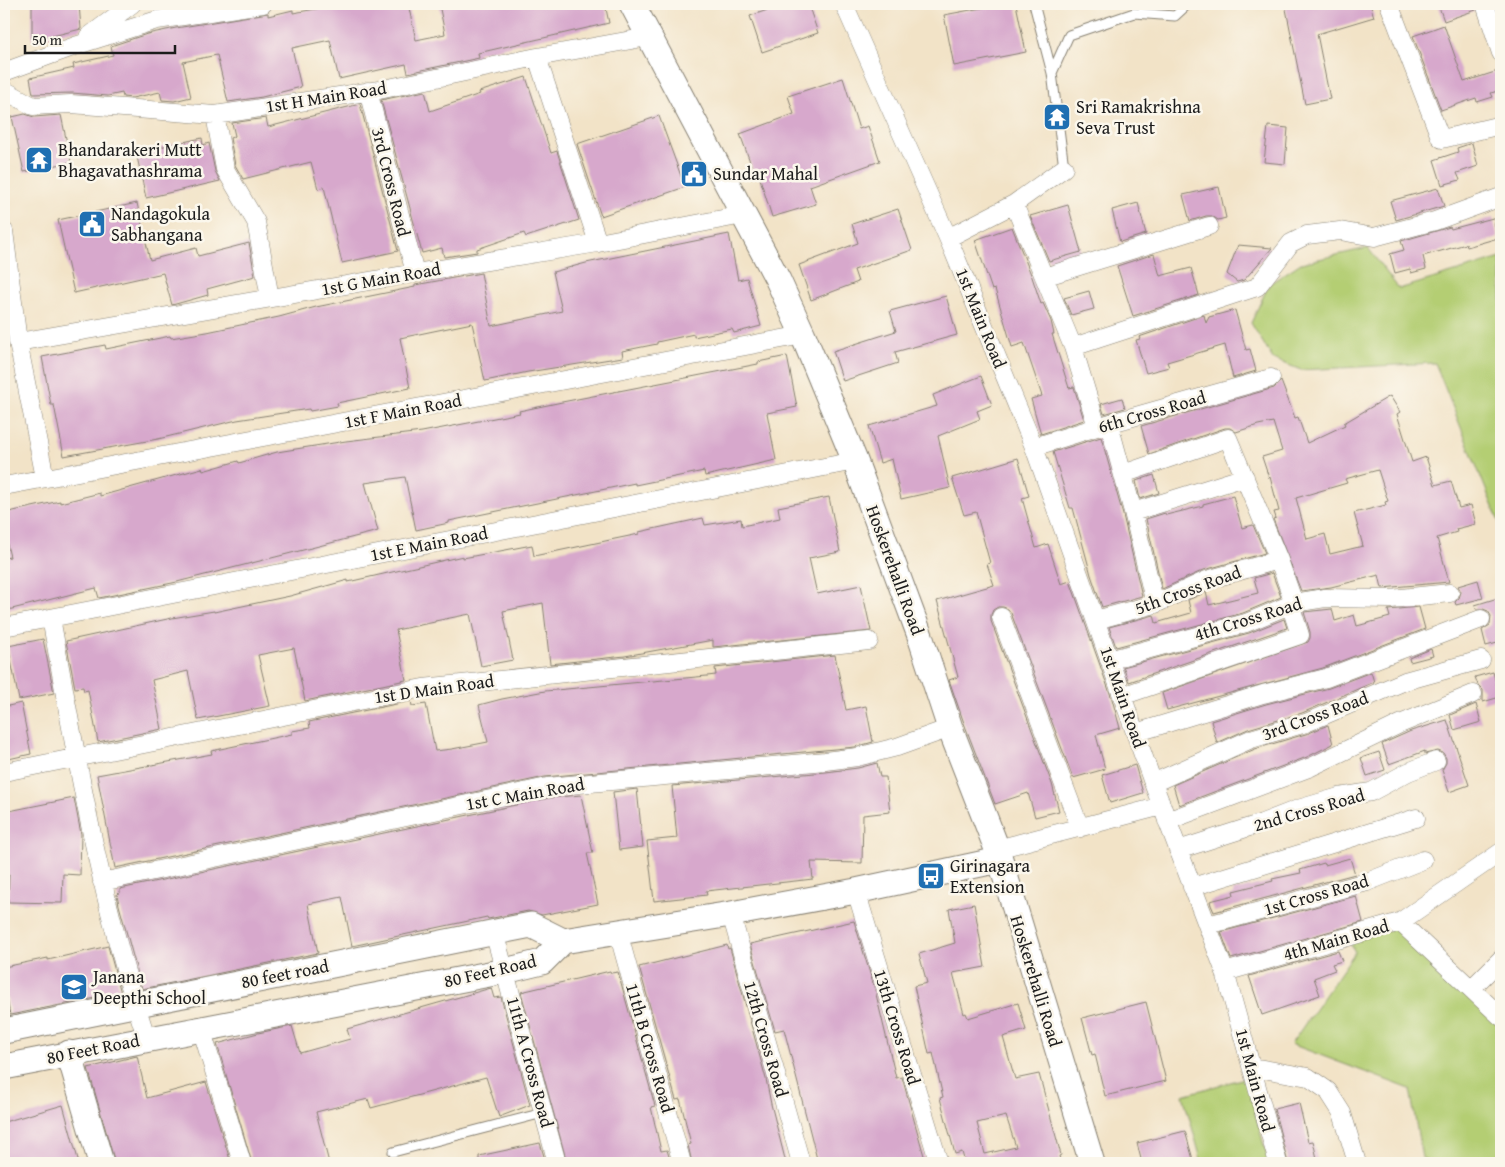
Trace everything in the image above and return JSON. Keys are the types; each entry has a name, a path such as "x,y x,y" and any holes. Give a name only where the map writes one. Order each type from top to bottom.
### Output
{"street":[{"path":"78,45 132,4"},
{"path":"4,72 78,45 157,20 263,4"},
{"name":"Hoskerehalli Road","path":"632,4 778,280 855,461 920,636 950,728 998,855 1092,1163"},
{"name":"1st Main Road","path":"844,4 948,238 1034,447 1164,814 1226,972 1278,1163"},
{"path":"1388,4 1442,139 1501,125"},
{"path":"1485,4 1496,20 1501,53"},
{"name":"1st H Main Road","path":"4,90 33,106 71,104 215,115 368,91 648,37"},
{"path":"537,57 598,243"},
{"name":"3rd Cross Road","path":"368,91 415,273"},
{"path":"215,115 225,169 256,222 270,298"},
{"path":"948,238 1014,204 1064,168"},
{"path":"1072,346 1257,287 1291,243 1306,235 1340,231 1374,236 1435,221 1501,197"},
{"path":"1014,204 1123,474 1155,604"},
{"name":"1st G Main Road","path":"18,342 598,243 743,216"},
{"path":"1044,277 1209,226"},
{"path":"4,231 18,342 45,478"},
{"name":"1st F Main Road","path":"4,486 803,335"},
{"name":"6th Cross Road","path":"1034,447 1271,378"},
{"path":"1122,696 1300,635 1279,560 1228,438 1123,474"},
{"name":"1st E Main Road","path":"4,627 855,461"},
{"path":"1133,512 1245,478"},
{"name":"5th Cross Road","path":"1096,620 1155,604 1207,580 1279,560"},
{"name":"4th Cross Road","path":"1110,660 1246,623 1292,603 1325,598 1391,599 1450,593"},
{"path":"1001,617 1080,828"},
{"path":"51,618 76,757 102,882 147,1038"},
{"path":"1135,733 1263,694 1326,678 1481,619"},
{"name":"1st D Main Road","path":"4,772 422,688 869,641"},
{"name":"3rd Cross Road","path":"1153,783 1251,739 1306,723 1405,680 1480,660"},
{"path":"563,941 731,914 856,891 998,855 1080,828 1164,814 1311,766 1400,724 1473,694"},
{"name":"1st C Main Road","path":"102,882 547,787 825,761 898,747 950,728"},
{"name":"2nd Cross Road","path":"1178,850 1315,804 1339,797 1372,792 1408,772 1436,761"},
{"path":"1192,887 1416,818"},
{"path":"1400,922 1501,852"},
{"name":"1st Cross Road","path":"1208,925 1367,882 1424,860"},
{"name":"13th Cross Road","path":"856,891 939,1163"},
{"name":"12th Cross Road","path":"731,914 801,1163"},
{"name":"4th Main Road","path":"1226,972 1400,922 1501,1017"},
{"name":"80 feet road","path":"4,1031 531,925 563,941"},
{"name":"11th A Cross Road","path":"494,932 558,1163"},
{"name":"11th B Cross Road","path":"618,932 682,1163"},
{"name":"80 Feet Road","path":"4,1067 68,1053 505,971 542,962 563,941"},
{"path":"1471,989 1501,959"},
{"path":"201,1028 242,1163"},
{"path":"68,1053 101,1163"},
{"path":"1252,1067 1308,1077 1328,1091 1342,1114 1357,1163"}],"lane":[{"path":"1034,4 1052,73 1064,168"},
{"path":"1052,73 1069,35 1134,13 1176,16 1188,4"},
{"path":"393,1152 543,1113"}],"green space":[{"path":"1368,248 1399,289 1501,258 1501,527 1435,363 1301,370 1273,359 1251,323 1269,284 1301,263"},
{"path":"1398,927 1501,1025 1501,1163 1434,1163 1422,1158 1410,1089 1291,1044 1355,952 1348,939"},
{"path":"1245,1078 1269,1163 1202,1163 1183,1095"}],"building":[{"path":"32,4 79,4 81,29 32,41"},
{"path":"344,4 408,4 416,40 445,34 439,4 605,4 609,23 478,53 479,58 408,73 406,64 339,79 330,40 292,48 301,87 262,97 228,102 217,55 183,62 191,97 174,101 162,100 160,92 132,98 123,97 122,93 108,96 72,93 33,94 30,78 74,68 73,64 113,55 111,46 147,34 268,13 268,16 293,10 293,13"},
{"path":"785,4 808,4 818,33 762,52 750,16"},
{"path":"1003,4 1016,4 1026,52 954,66 944,15"},
{"path":"1285,4 1370,4 1374,17 1317,34 1330,99 1305,104"},
{"path":"1438,4 1475,4 1476,10 1444,21"},
{"path":"1444,25 1464,82 1501,70 1501,90 1491,93 1493,97 1477,102 1476,98 1441,110 1413,36"},
{"path":"526,77 551,153 557,151 579,220 526,237 524,233 477,249 477,252 444,257 442,248 422,253 381,100 425,91 430,111 480,94 479,92"},
{"path":"843,78 859,129 868,126 880,161 810,186 816,204 772,217 757,169 753,170 740,134 794,114 788,96"},
{"path":"360,104 398,251 342,263 324,187 318,189 311,162 243,179 235,165 230,138 235,136 232,123 266,118 268,127"},
{"path":"25,114 34,117 61,115 71,162 24,172 12,117"},
{"path":"659,116 685,187 601,216 577,144"},
{"path":"1268,126 1288,128 1285,164 1264,162"},
{"path":"202,138 203,145 209,143 215,171 220,181 146,198 136,152"},
{"path":"1472,143 1478,166 1457,173 1460,180 1442,185 1434,160 1458,152 1457,148"},
{"path":"1219,187 1226,218 1218,220 1212,216 1206,216 1190,221 1183,195"},
{"path":"1438,188 1444,206 1396,220 1390,201"},
{"path":"137,203 150,260 196,248 198,256 249,243 255,276 207,289 208,295 172,305 163,273 74,293 58,220"},
{"path":"1138,203 1146,234 1120,242 1112,210"},
{"path":"1068,205 1081,252 1049,261 1030,216"},
{"path":"898,209 912,250 854,270 858,282 811,300 799,265 858,243 852,224"},
{"path":"1493,218 1498,238 1467,247 1466,244 1423,256 1426,269 1411,273 1410,269 1395,273 1390,254 1404,250 1401,241 1450,227 1451,229"},
{"path":"1012,227 1041,304 1043,303 1051,321 1054,334 1052,334 1069,388 1074,387 1084,420 1041,434 1031,399 1042,396 1024,343 1012,347 995,289 992,290 975,240"},
{"path":"729,234 738,280 747,278 761,326 734,333 732,329 694,337 694,334 622,351 623,357 485,381 472,323 400,338 410,388 337,403 338,406 237,420 158,439 64,456 54,405 51,405 42,357 105,345 106,349 170,336 171,338 207,332 415,287 415,285 481,273 491,326 562,311 553,272 586,263"},
{"path":"1238,245 1272,248 1244,280 1237,282 1227,274"},
{"path":"1154,254 1160,276 1191,268 1199,295 1133,316 1117,266"},
{"path":"1089,291 1094,309 1071,315 1064,298"},
{"path":"946,296 957,335 895,352 898,363 843,381 833,351 896,331 890,311"},
{"path":"1235,310 1246,350 1250,349 1256,371 1233,378 1225,345 1167,362 1169,367 1146,373 1136,340 1140,339 1139,337 1204,315 1206,323 1209,317"},
{"path":"787,356 797,407 767,413 776,460 705,476 704,471 635,485 635,483 449,521 449,523 416,530 405,477 365,483 378,531 177,582 99,598 96,588 4,611 4,558 10,557 4,532 4,513 60,501 60,503 100,493 100,496 202,468 203,471 277,452 422,432 520,413 519,411 562,402 758,364 758,362"},
{"path":"981,376 992,405 977,411 980,419 938,436 950,488 901,499 892,459 880,463 869,426 937,406 933,395"},
{"path":"1281,381 1295,418 1298,417 1307,443 1345,425 1344,423 1390,396 1400,412 1397,414 1412,462 1426,457 1435,485 1451,481 1459,508 1471,505 1476,524 1456,529 1457,532 1437,538 1449,582 1382,588 1379,575 1331,587 1301,591 1273,519 1276,518 1274,512 1279,511 1270,477 1262,457 1282,451 1273,422 1236,432 1230,428 1225,428 1149,454 1141,426 1274,388","holes":["1378,470 1388,501 1385,502 1386,505 1354,513 1363,546 1330,554 1325,534 1307,539 1296,498 1347,483 1345,479"]},
{"path":"1122,398 1125,408 1104,414 1101,404"},
{"path":"1101,437 1123,515 1142,596 1102,607 1091,575 1073,508 1070,508 1053,452"},
{"path":"1018,458 1029,496 1022,498 1036,548 1048,544 1061,584 1070,581 1112,699 1120,728 1096,735 1105,769 1073,778 1011,613 1003,607 993,610 991,621 1052,784 1059,811 1035,817 1028,793 995,804 949,680 958,677 937,601 994,585 987,564 990,563 976,512 964,515 952,478"},
{"path":"1154,475 1159,493 1140,499 1136,481"},
{"path":"1233,496 1242,528 1253,525 1265,553 1204,570 1162,589 1146,519 1165,513 1166,515 1203,506 1203,504"},
{"path":"829,497 840,552 809,558 817,594 861,585 871,631 713,647 713,640 625,656 550,664 543,603 503,611 513,660 481,666 470,614 396,630 406,680 305,701 294,648 258,655 270,706 198,720 188,671 152,680 162,729 98,742 88,690 84,691 83,687 75,688 66,641 172,618 214,612 290,596 348,580 348,582 463,556 463,558 532,545 534,556 639,534 639,532 703,518 705,525 741,519 742,526 780,518 778,507"},
{"path":"1272,573 1281,597 1243,613 1116,647 1109,627 1154,615 1156,623 1191,613 1188,600 1206,592 1209,605 1258,593 1254,578"},
{"path":"1478,580 1483,598 1456,605 1455,602 1461,592 1458,586"},
{"path":"1501,597 1501,642 1486,646 1482,630 1490,625 1491,616 1488,611 1476,609 1475,605"},
{"path":"1419,607 1425,629 1323,668 1167,710 1162,693 1308,642 1310,632 1304,612 1332,609 1335,621 1354,615 1357,626 1390,617 1388,610"},
{"path":"1284,619 1287,628 1129,682 1123,667 1249,633"},
{"path":"43,639 54,693 19,700 8,646"},
{"path":"1431,649 1433,656 1410,662 1409,658"},
{"path":"835,655 846,710 866,706 873,742 855,747 545,777 115,868 97,775 212,754 211,751 292,734 292,731 310,728 309,722 411,701 412,706 426,704 435,751 452,749 488,742 479,705 502,699 545,691 716,675 715,668"},
{"path":"1371,672 1374,682 1302,713 1248,729 1217,743 1211,721 1266,704 1329,688"},
{"path":"1493,672 1500,697 1483,702 1483,690 1478,685 1475,677"},
{"path":"21,703 31,754 4,760 4,707"},
{"path":"1476,704 1481,722 1454,730 1450,715"},
{"path":"1447,720 1469,785 1449,792 1442,770 1446,763 1446,758 1443,753 1438,751 1425,754 1425,751 1389,764 1382,744 1411,731"},
{"path":"1328,725 1333,744 1307,757 1179,805 1173,785 1255,749 1309,733"},
{"path":"1379,752 1385,770 1367,776 1361,758"},
{"path":"877,763 880,777 886,777 890,812 863,815 862,863 811,862 813,879 706,891 707,895 654,901 647,841 677,838 672,786 826,772 858,768"},
{"path":"1135,765 1143,793 1110,803 1102,775"},
{"path":"637,789 643,847 619,850 613,792"},
{"path":"581,795 593,853 587,853 598,904 542,915 528,911 488,919 487,917 352,946 342,897 308,904 318,953 142,989 119,905 117,894 120,893 120,889 549,798"},
{"path":"74,798 81,834 80,875 63,874 62,903 8,902 9,875 4,876 4,812"},
{"path":"1350,858 1355,874 1214,912 1211,905 1210,901 1234,895 1233,891 1273,881 1272,879 1301,873 1300,870 1324,863 1325,865"},
{"path":"1356,896 1363,922 1231,959 1221,932"},
{"path":"974,904 985,967 953,973 964,1014 966,1013 968,1018 1018,1003 1026,1030 1003,1037 1015,1079 1039,1074 1061,1155 1059,1156 1061,1163 965,1163 962,1152 955,1154 940,1098 943,1097 933,1053 929,1054 914,986 927,983 919,954 955,943 949,909","holes":["1006,1116 1016,1147 985,1154 977,1123"]},
{"path":"854,921 875,990 896,1078 902,1077 926,1163 818,1163 784,1029 775,1031 750,944"},
{"path":"727,945 728,949 730,948 766,1079 786,1163 692,1163 688,1145 691,1144 680,1099 676,1100 639,967"},
{"path":"108,946 121,993 10,1015 4,982 4,967 48,958 48,960"},
{"path":"1338,951 1342,961 1332,964 1335,970 1314,978 1320,995 1262,1015 1249,976"},
{"path":"610,971 611,973 618,972 655,1106 651,1107 661,1151 667,1150 671,1163 567,1163 521,992"},
{"path":"491,988 494,998 501,997 530,1105 499,1117 486,1077 371,1108 368,1099 316,1112 329,1163 252,1163 217,1044 292,1026 300,1053 350,1039 347,1029"},
{"path":"1146,1002 1166,1081 1105,1096 1095,1054 1092,1055 1082,1018"},
{"path":"137,1056 147,1098 206,1082 231,1163 115,1163 88,1068"},
{"path":"1299,1103 1308,1142 1313,1141 1318,1163 1288,1163 1274,1109"},
{"path":"63,1105 79,1163 4,1163 4,1122"},
{"path":"1185,1131 1194,1163 1142,1163 1137,1143"},
{"path":"540,1143 546,1163 479,1163 479,1156"}],"place":[{"name":"Sri Ramakrishna Seva Trust","path":"1057,117"},
{"name":"Bhandarakeri Mutt Bhagavathashrama","path":"39,160"},
{"name":"Sundar Mahal","path":"694,174"},
{"name":"Nandagokula Sabhangana","path":"92,224"},
{"name":"Girinagara Extension","path":"931,876"},
{"name":"Janana Deepthi School","path":"74,987"}]}
